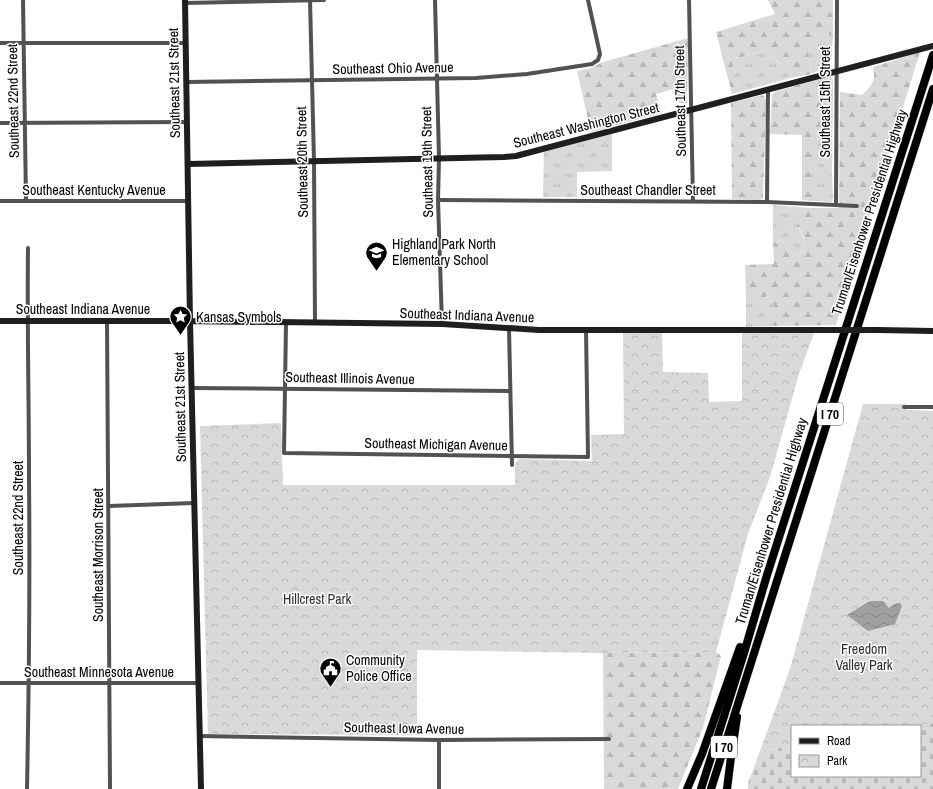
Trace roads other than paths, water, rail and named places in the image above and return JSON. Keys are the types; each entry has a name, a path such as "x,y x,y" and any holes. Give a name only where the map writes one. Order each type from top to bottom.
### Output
{"highway":[{"name":"Truman/Eisenhower Presidential Highway","path":"701,789 767,575 932,58"},
{"name":"Truman/Eisenhower Presidential Highway","path":"710,789 933,89"},
{"path":"687,789 702,754 767,575"},
{"path":"727,789 730,757 737,722 737,706"}],"street":[{"name":"Southeast 22nd Street","path":"23,0 26,201"},
{"name":"Southeast 20th Street","path":"310,0 314,161 315,323"},
{"path":"185,1 324,0"},
{"name":"Southeast 19th Street","path":"436,0 439,158 438,200 442,324"},
{"name":"Southeast Ohio Avenue","path":"187,82 476,78 527,74 592,64 598,60 600,54 588,0"},
{"name":"Southeast 17th Street","path":"689,0 693,201"},
{"name":"Southeast 15th Street","path":"836,205 837,0"},
{"name":"Southeast 21st Street","path":"185,1 191,388 200,789"},
{"path":"0,44 186,43"},
{"name":"Southeast Washington Street","path":"188,164 516,156 933,46"},
{"path":"766,202 768,90"},
{"path":"0,122 187,122"},
{"name":"Southeast Chandler Street","path":"438,200 766,202 857,206"},
{"name":"Southeast Kentucky Avenue","path":"0,201 188,201"},
{"name":"Southeast 22nd Street","path":"27,789 29,683 28,248"},
{"name":"Southeast Indiana Avenue","path":"0,321 442,324 509,328 586,330 933,331"},
{"name":"Southeast Morrison Street","path":"107,321 110,789"},
{"path":"285,388 286,323"},
{"path":"509,328 509,391 512,465"},
{"name":"Southeast Michigan Avenue","path":"285,388 284,453 588,457 586,330"},
{"name":"Southeast Illinois Avenue","path":"191,388 509,391"},
{"path":"904,407 933,407"},
{"path":"109,506 194,503"},
{"name":"Southeast Minnesota Avenue","path":"0,683 198,683"},
{"name":"Southeast Iowa Avenue","path":"199,736 439,740 609,739"},
{"path":"439,740 439,789"}],"water":[{"path":"870,601 883,601 889,608 894,604 900,603 902,606 895,624 868,631 847,615"}],"place":[{"name":"Highland Park North Elementary School","path":"377,272"},
{"name":"Kansas Symbols","path":"181,336"},
{"name":"Community Police Office","path":"331,688"}],"park label":[{"name":"Hillcrest Park","path":"317,599"},
{"name":"Freedom Valley Park","path":"864,658"}]}
